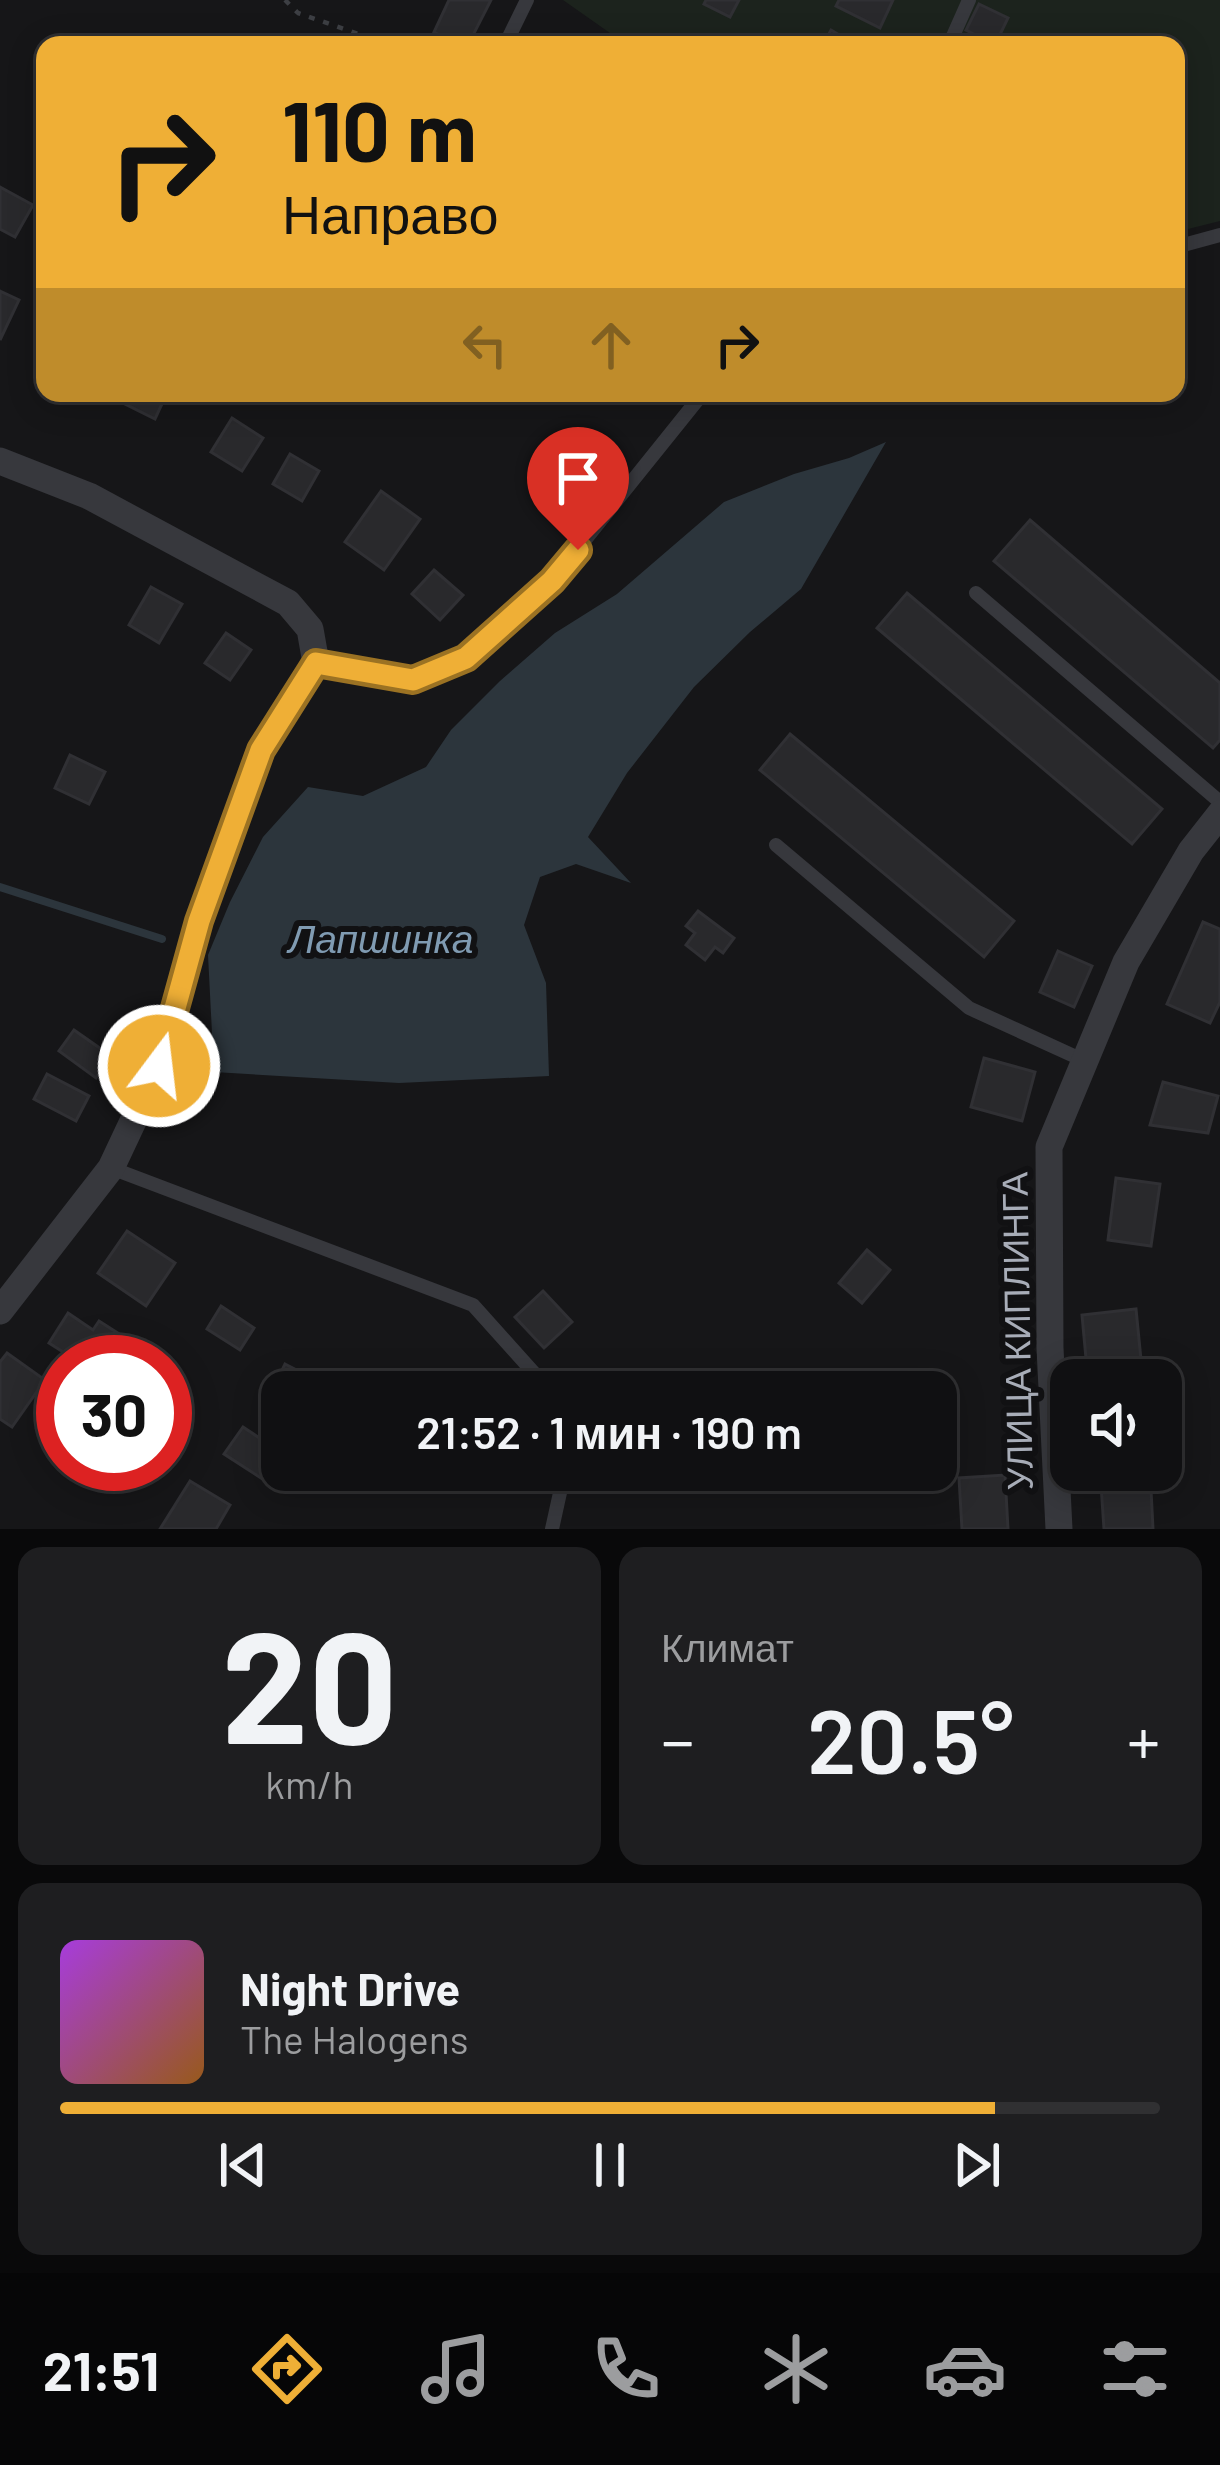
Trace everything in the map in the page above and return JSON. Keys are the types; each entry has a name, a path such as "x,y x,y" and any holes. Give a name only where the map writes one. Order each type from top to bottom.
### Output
{"street":[{"path":"0,461 89,496 288,603 310,628 316,663 261,750 199,921 159,1066 111,1168 0,1311"},
{"name":"УЛИЦА КИПЛИНГА","path":"1059,1529 1050,1348 1049,1147 1126,962 1192,850 1220,814"}],"lane":[{"path":"509,36 527,0"},
{"path":"953,36 970,0"},
{"path":"1185,245 1220,235"},
{"path":"316,663 413,680 466,658 552,581 696,402"},
{"path":"976,593 1220,802"},
{"path":"776,845 969,1008 1085,1060"},
{"path":"111,1168 473,1305 531,1371"},
{"path":"552,1529 560,1491"}],"path":[{"path":"285,0 298,13 371,36"}],"shaded area":[{"path":"563,0 1220,0 1220,221 1185,230 1185,36 614,36"}],"water":[{"name":"Лапшинка","path":"886,442 801,589 694,687 627,773 588,837 631,883 576,864 540,877 524,925 546,983 549,1076 399,1083 214,1072 208,955 263,837 308,787 363,796 426,767 451,730 500,681 555,633 617,594 724,502"}],"building":[{"path":"449,0 491,0 473,36 434,32"},
{"path":"706,0 739,0 730,17 704,4"},
{"path":"839,0 893,0 880,28 836,6"},
{"path":"979,4 1008,18 999,36 978,36 966,30"},
{"path":"0,187 33,205 15,237 0,229"},
{"path":"0,291 19,300 0,340"},
{"path":"121,402 163,402 155,419"},
{"path":"232,418 263,438 242,471 211,452"},
{"path":"290,454 319,471 302,501 273,484"},
{"path":"381,491 420,519 384,570 345,542"},
{"path":"1030,520 1220,683 1220,740 1213,748 994,561"},
{"path":"434,570 463,595 440,620 412,594"},
{"path":"151,587 182,604 159,643 129,625"},
{"path":"907,593 1162,809 1132,844 877,628"},
{"path":"226,633 251,650 230,680 205,663"},
{"path":"790,734 1014,921 984,957 760,770"},
{"path":"70,755 105,772 89,804 55,788"},
{"path":"698,911 734,938 723,953 715,947 705,960 686,945 695,933 686,926"},
{"path":"1203,922 1220,929 1220,1002 1210,1023 1167,1004"},
{"path":"1058,951 1092,966 1074,1007 1040,992"},
{"path":"74,1030 111,1056 96,1078 59,1051"},
{"path":"984,1058 1035,1072 1022,1121 971,1107"},
{"path":"47,1074 89,1096 76,1121 34,1099"},
{"path":"1163,1082 1218,1096 1208,1133 1150,1125"},
{"path":"1116,1178 1160,1184 1151,1246 1108,1240"},
{"path":"127,1231 175,1263 146,1306 98,1273"},
{"path":"867,1250 890,1270 862,1303 839,1283"},
{"path":"543,1291 572,1322 544,1348 515,1317"},
{"path":"221,1306 254,1328 240,1350 207,1329"},
{"path":"1136,1309 1141,1359 1086,1359 1082,1315"},
{"path":"68,1313 93,1330 99,1321 121,1335 54,1335"},
{"path":"7,1353 36,1374 36,1393 12,1427 0,1419 0,1362"},
{"path":"243,1427 261,1439 261,1478 224,1454"},
{"path":"1005,1475 1008,1529 962,1529 959,1478"},
{"path":"192,1482 230,1505 216,1529 160,1529 184,1491 192,1491"},
{"path":"1101,1491 1151,1491 1153,1529 1104,1529"}],"waterway":[{"path":"0,887 162,939"}],"route":[{"path":"159,1066 199,921 261,750 316,663 413,680 466,658 552,581 578,550"}]}
